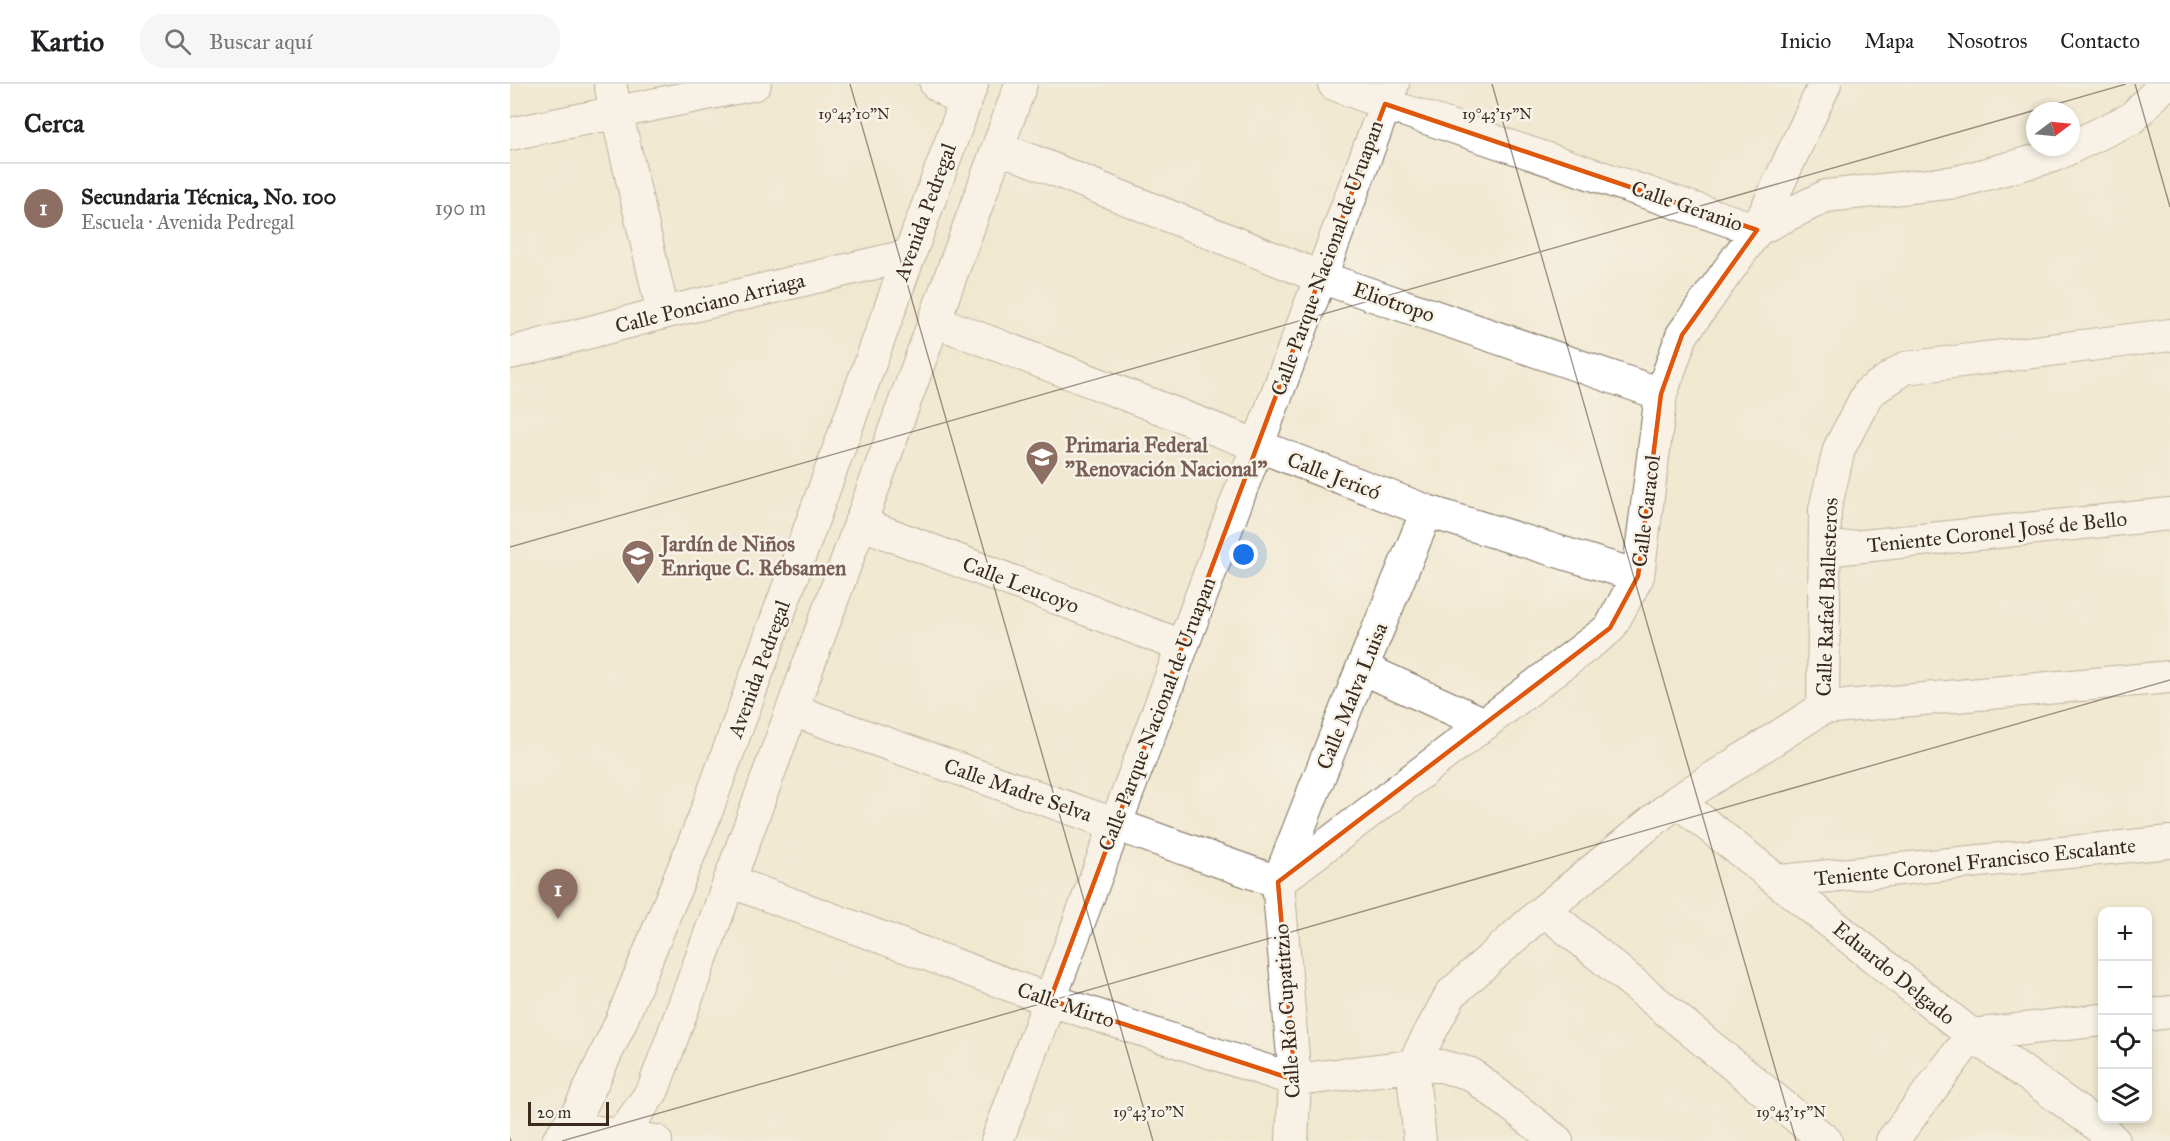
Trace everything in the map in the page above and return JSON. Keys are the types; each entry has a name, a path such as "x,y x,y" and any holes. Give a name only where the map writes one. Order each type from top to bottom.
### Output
{"street":[{"path":"510,134 614,98 755,84"},
{"path":"936,84 968,93"},
{"path":"619,1138 653,1090 1021,84"},
{"name":"Calle Geranio","path":"1334,84 1389,94 1757,230 1826,196 1957,182 2053,156 2132,118 2165,84"},
{"name":"Calle Caracol","path":"1278,882 1610,628 1638,576 1661,394 1682,335 1757,230 1825,84"},
{"name":"Avenida Pedregal","path":"562,1134 580,1109 620,1024 704,818 968,93"},
{"name":"Calle Parque Nacional de Uruapan","path":"997,1141 1389,94"},
{"path":"614,98 663,313"},
{"name":"Eliotropo","path":"998,147 1320,277 1661,394"},
{"name":"Calle Ponciano Arriaga","path":"510,353 663,313 910,255"},
{"name":"Calle Jericó","path":"934,321 1427,511 1638,576"},
{"name":"Calle Rafaél Ballesteros","path":"1412,1066 1451,994 1544,910 1677,801 1823,708 1825,509 1839,449 1868,393 1905,368 2170,335"},
{"name":"Calle Malva Luisa","path":"1278,882 1362,668 1427,511"},
{"name":"Teniente Coronel José de Bello","path":"1825,550 2170,514"},
{"name":"Calle Leucoyo","path":"860,523 1182,646"},
{"path":"1362,668 1485,724"},
{"path":"1823,708 2170,677"},
{"name":"Calle Madre Selva","path":"792,710 1278,882"},
{"name":"Eduardo Delgado","path":"1677,801 1972,1035 2094,1123 2115,1141"},
{"name":"Teniente Coronel Francisco Escalante","path":"1780,881 2170,842"},
{"name":"Calle Mirto","path":"729,881 1050,1000 1295,1080 1412,1066 1441,1066 1471,1074 1557,1141"},
{"name":"Calle Río Cupatitzio","path":"1278,882 1295,1080 1292,1141"},
{"path":"1544,910 1826,1141"},
{"path":"2152,1014 2170,1012"},
{"path":"1892,1141 1972,1035 2098,1021"},
{"path":"1412,1066 1420,1141"},
{"path":"562,1134 656,1141"}],"highlighted area":[{"path":"1385,104 1757,230 1682,335 1661,394 1638,576 1610,628 1278,882 1295,1080 1050,1000"}],"place":[{"name":"Primaria Federal \"Renovación Nacional\"","path":"1042,486"},
{"name":"Jardín de Niños Enrique C. Rébsamen","path":"638,585"},
{"name":"Secundaria Técnica, No. 100","path":"558,919"}]}
